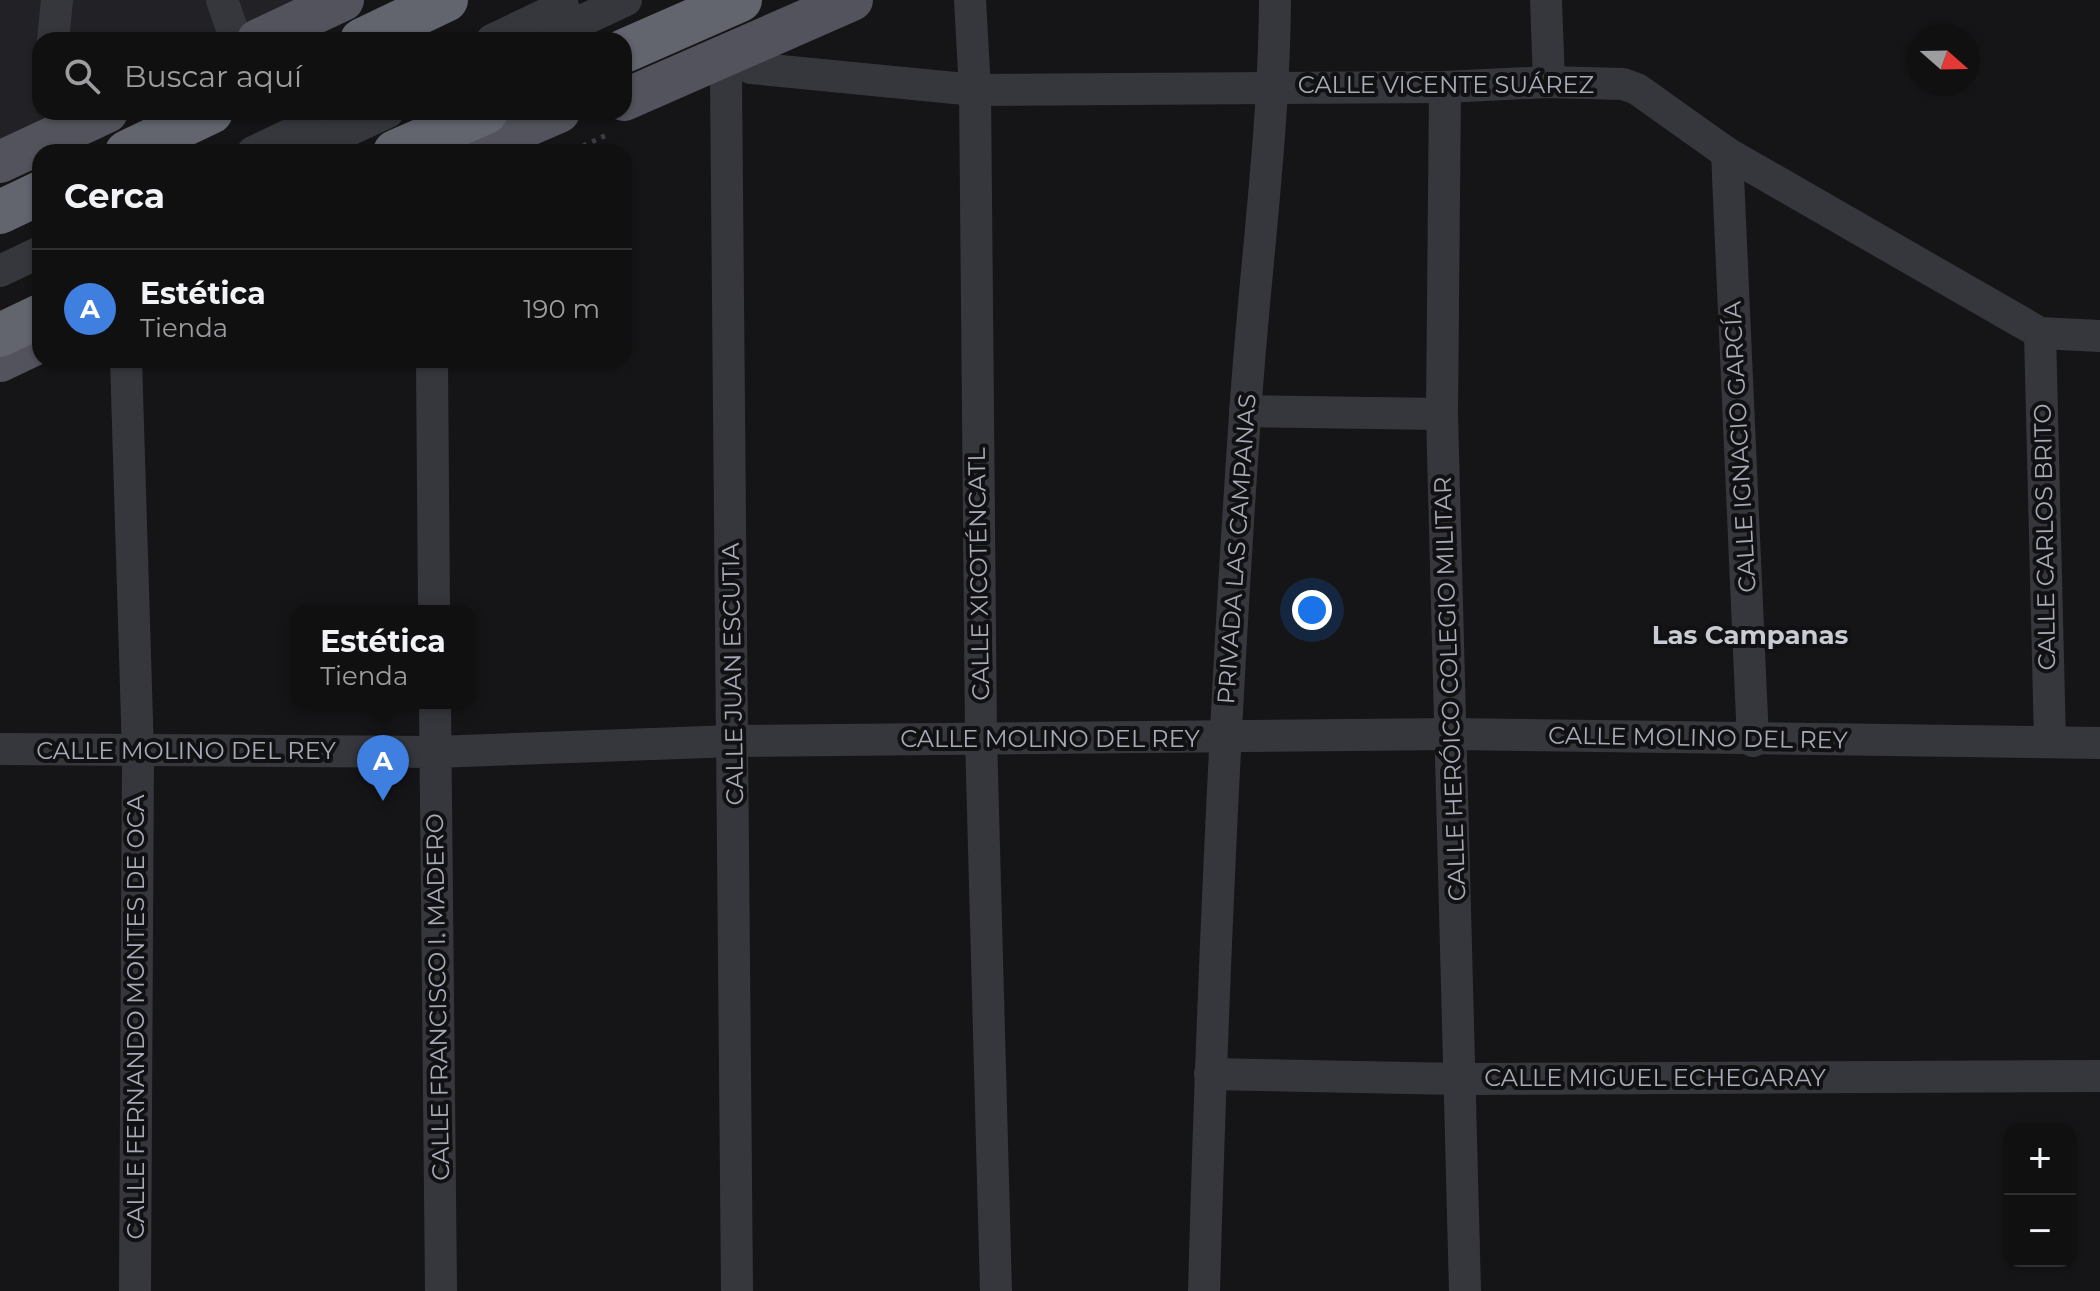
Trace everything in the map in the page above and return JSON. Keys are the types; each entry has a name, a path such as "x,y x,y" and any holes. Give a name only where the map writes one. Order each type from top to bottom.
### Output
{"highway":[{"path":"379,32 446,0"},
{"path":"632,47 740,0"},
{"path":"144,144 194,120"},
{"path":"453,144 490,139"},
{"path":"0,212 32,197"},
{"path":"0,335 32,320"}],"main road":[{"path":"275,32 343,0"},
{"path":"632,80 710,46 784,0"},
{"path":"632,97 852,0"},
{"path":"39,144 90,120"},
{"path":"490,139 539,120"},
{"path":"490,139 566,120"},
{"path":"0,162 32,147"},
{"path":"0,361 32,346"},
{"path":"0,377 32,363"}],"street":[{"path":"54,32 57,0"},
{"path":"222,0 233,32"},
{"path":"509,32 577,0"},
{"path":"558,32 626,0"},
{"name":"CALLE XICOTÉNCATL","path":"970,0 975,90 981,737 996,1291"},
{"name":"PRIVADA LAS CAMPANAS","path":"1204,1291 1225,738 1245,411 1275,85 1275,0"},
{"path":"1546,0 1549,82"},
{"name":"CALLE VICENTE SUÁREZ","path":"723,57 751,68 975,90 1275,85 1445,87 1549,82 1623,84 1637,89 1727,153 2040,333 2100,336"},
{"name":"CALLE JUAN ESCUTIA","path":"723,57 726,79 734,741 737,1291"},
{"name":"CALLE HERÓICO COLEGIO MILITAR","path":"1445,87 1442,414 1465,1291"},
{"path":"270,144 321,120"},
{"path":"319,144 371,120"},
{"name":"CALLE IGNACIO GARCÍA","path":"1727,153 1753,741"},
{"path":"0,271 32,256"},
{"path":"0,294 32,279"},
{"name":"CALLE CARLOS BRITO","path":"2040,333 2050,741"},
{"name":"CALLE FERNANDO MONTES DE OCA","path":"126,368 138,753 135,1291"},
{"path":"432,368 434,605"},
{"path":"1245,411 1442,414"},
{"name":"CALLE FRANCISCO I. MADERO","path":"435,709 441,1291"},
{"name":"CALLE MOLINO DEL REY","path":"0,749 138,753 435,752 734,741 1452,734 1753,741 2100,743"},
{"name":"CALLE MIGUEL ECHEGARAY","path":"1210,1074 1460,1079 2100,1076"}],"shaded area":[{"path":"0,0 343,0 275,32 32,32 32,120 90,120 39,144 32,144 32,147 0,162"}],"place":[{"name":"Estética","path":"383,801"}],"district":[{"name":"Las Campanas","path":"1750,635"}]}
